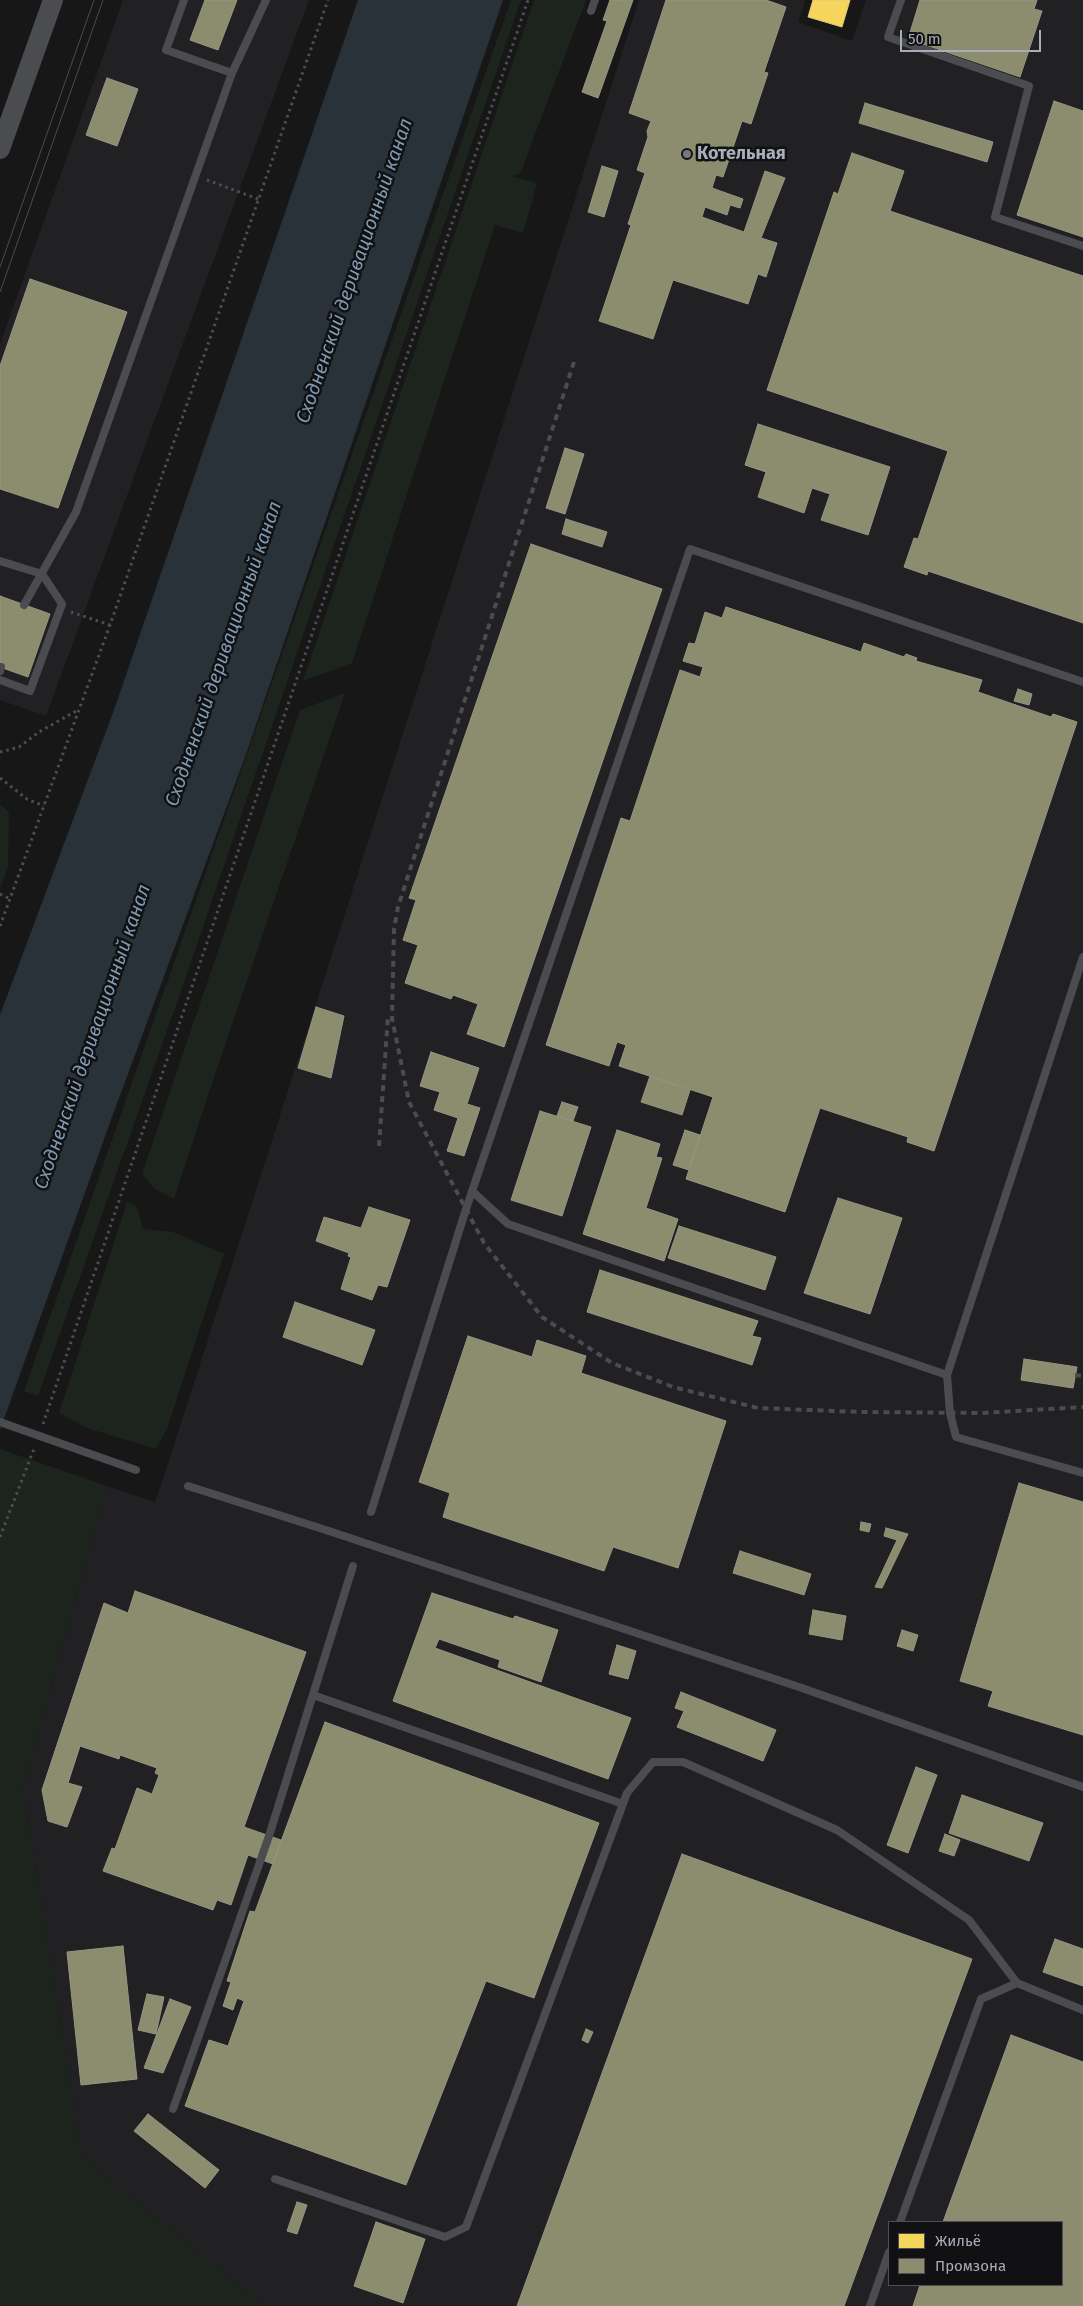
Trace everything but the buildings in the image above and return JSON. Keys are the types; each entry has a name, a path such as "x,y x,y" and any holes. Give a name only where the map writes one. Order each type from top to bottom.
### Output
{"street":[{"path":"0,149 53,0"}],"lane":[{"path":"184,0 166,50 232,72"},
{"path":"24,605 76,512 232,72 266,0"},
{"path":"591,11 594,0"},
{"path":"901,0 888,37 1029,86 996,216 1083,246"},
{"path":"371,1512 472,1191 690,549 1083,682"},
{"path":"0,560 42,574 62,604 30,691 0,680"},
{"path":"1083,957 947,1375 950,1412 956,1436 1083,1472"},
{"path":"472,1191 508,1224 947,1375"},
{"path":"0,1422 136,1470"},
{"path":"188,1486 799,1687 1083,1787"},
{"path":"173,2108 269,1836 353,1566"},
{"path":"312,1695 624,1804"},
{"path":"275,2180 445,2237 466,2227 627,1793 653,1762 683,1762 837,1830 969,1920 1017,1983 1083,2010"},
{"path":"900,2221 981,1999 1017,1983"},
{"path":"870,2306 888,2255"}],"path":[{"path":"0,926 110,625 328,0"},
{"path":"46,1417 528,0"},
{"path":"195,175 258,199"},
{"path":"74,613 110,625"},
{"path":"0,752 19,746 39,732 79,710"},
{"path":"0,778 26,799 44,806"},
{"path":"0,894 10,898"},
{"path":"0,1537 40,1435"}],"shaded area":[{"path":"123,0 309,0 46,716 0,700 0,344"},
{"path":"511,0 521,0 181,991 38,1396 24,1391"},
{"path":"534,0 586,0 520,174 510,176 537,183 523,233 495,225 352,663 303,681"},
{"path":"639,0 802,0 805,1 798,22 852,41 866,0 1083,0 1083,2306 264,2306 82,2157 23,1788 107,1486 155,1502"},
{"path":"345,693 174,1199 155,1189 142,1174 300,710"},
{"path":"0,804 9,812 8,867 0,889"},
{"path":"127,1202 137,1207 143,1229 173,1232 224,1254 167,1429 156,1449 87,1428 59,1413"},
{"path":"0,1449 107,1486 23,1788 82,2157 264,2306 0,2306"}],"water":[{"name":"Сходненский деривационный канал","path":"358,0 503,0 245,757 112,1117 0,1430 0,1015 114,710"}],"tram line":[{"path":"0,267 94,0"},
{"path":"0,292 103,0"}],"railway":[{"path":"574,362 398,907 394,929 392,1018 409,1102 484,1243 542,1317 612,1363 673,1387 758,1408 861,1412 982,1413 1083,1407"},
{"path":"379,1146 388,1016"},
{"path":"1075,1375 1083,1376"}],"place":[{"name":"Котельная","path":"687,154"}]}
